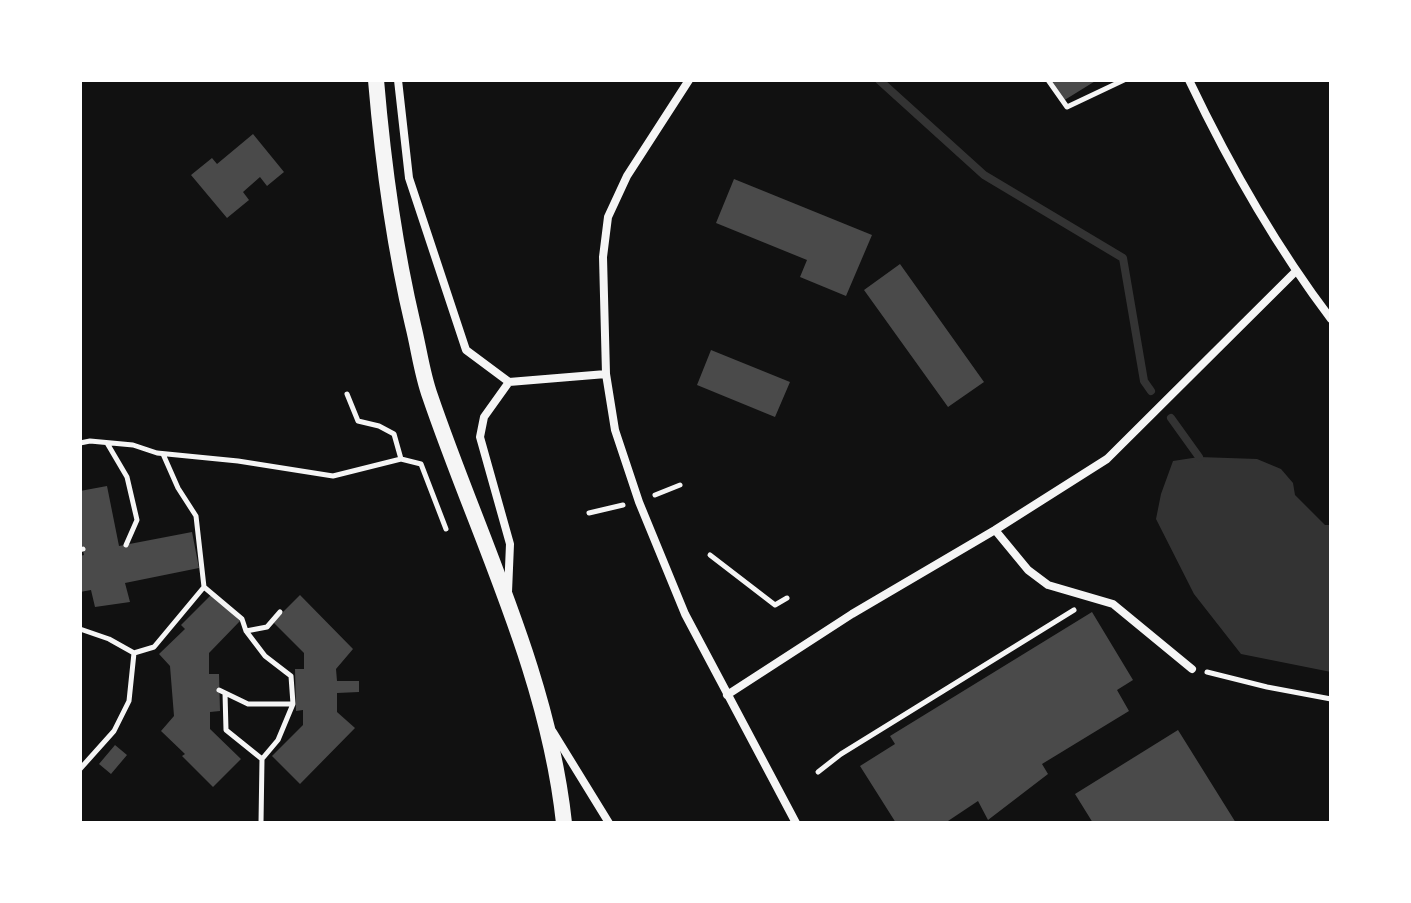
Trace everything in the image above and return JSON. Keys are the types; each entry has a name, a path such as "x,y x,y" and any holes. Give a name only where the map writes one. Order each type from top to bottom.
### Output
{"main road":[{"path":"376,80 399,264 429,393 508,601 544,718 560,788 564,823"}],"street":[{"path":"398,80 409,178 466,350 509,382 606,374"},
{"path":"689,80 627,176 608,217 603,257 606,374 615,430 639,502 685,614 796,823"},
{"path":"1189,80 1230,163 1295,272 1331,319"},
{"path":"727,695 852,614 995,530 1107,459 1295,272"},
{"path":"508,601 510,544 480,437 484,417 509,382"},
{"path":"995,530 1028,570 1048,585 1113,604 1192,669"},
{"path":"544,718 609,823"}],"path":[{"path":"1048,80 1067,107 1124,80"},
{"path":"347,394 358,421 379,426 394,434 401,459"},
{"path":"80,443 133,445 163,454 238,461 333,476 401,459 421,464 446,529"},
{"path":"107,443 127,477 137,520 126,545"},
{"path":"163,454 178,488 196,516 204,587 242,619 246,631 265,656 291,676 293,704 278,740 262,759 261,823"},
{"path":"710,555 775,605 787,598"},
{"path":"80,629 109,639 134,653 154,647 204,587"},
{"path":"818,772 841,754 1093,598"},
{"path":"246,631 267,627 280,612"},
{"path":"80,769 114,731 129,701 134,653"},
{"path":"1192,669 1331,699"},
{"path":"262,759 226,730 222,692 248,704 293,704"}],"shaded area":[{"path":"1199,457 1257,459 1281,469 1293,483 1295,495 1325,525 1331,525 1331,672 1241,654 1194,594 1156,519 1173,461"}],"building":[{"path":"1050,80 1097,80 1063,101"},
{"path":"253,134 284,172 267,186 260,177 243,192 249,200 227,218 191,175 212,158 217,164"},
{"path":"734,179 872,235 846,296 800,277 807,260 716,223"},
{"path":"900,264 984,382 948,407 864,290"},
{"path":"711,350 790,382 775,417 697,385"},
{"path":"107,486 119,546 192,532 199,568 125,583 130,602 95,607 91,590 80,592 80,556 84,555 80,537 80,491"},
{"path":"212,594 240,621 209,653 209,674 219,674 220,711 210,712 210,729 241,759 213,787 161,731 174,716 170,666 159,654 185,629 181,625"},
{"path":"300,595 353,649 336,669 337,681 359,681 359,692 337,693 337,712 355,728 300,784 272,756 303,725 303,710 296,711 295,669 304,669 304,653 273,622"},
{"path":"1092,612 1133,680 1117,690 1129,711 1042,764 1048,774 988,820 978,801 945,823 896,823 860,766 895,744 890,736"},
{"path":"1178,730 1236,823 1093,823 1075,794"},
{"path":"115,745 127,755 111,774 99,764"}],"waterway":[{"path":"879,80 984,175 1123,258 1144,381 1151,391"},
{"path":"1171,418 1199,457"}]}
